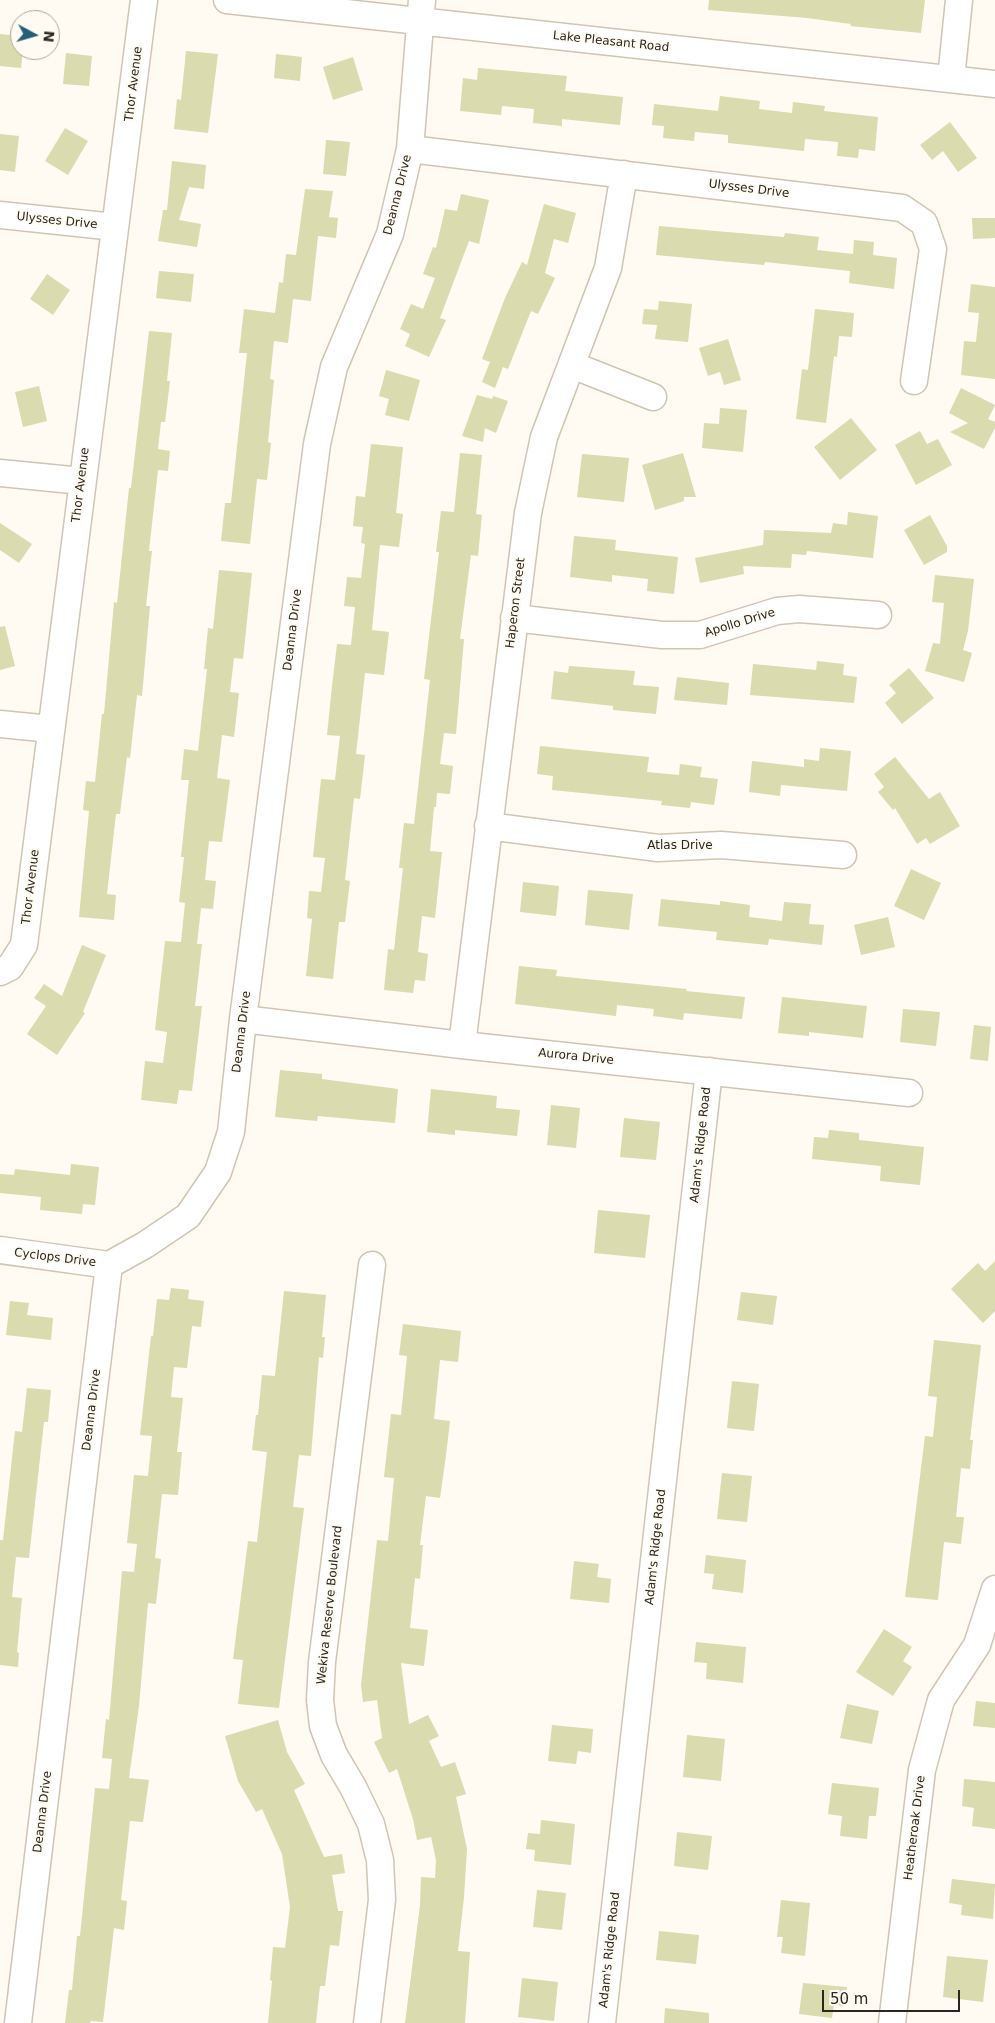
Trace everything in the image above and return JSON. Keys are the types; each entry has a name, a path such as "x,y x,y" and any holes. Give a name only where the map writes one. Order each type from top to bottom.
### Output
{"street":[{"name":"Thor Avenue","path":"5,969 24,945 144,0"},
{"name":"Lake Pleasant Road","path":"227,0 421,11 995,84"},
{"path":"951,79 960,0"},
{"name":"Deanna Drive","path":"18,2023 109,1265 145,1245 188,1216 218,1172 230,1132 317,444 334,367 390,234 410,149 421,11"},
{"name":"Ulysses Drive","path":"410,149 902,208 924,223 933,249 914,381"},
{"name":"Haperon Street","path":"462,1045 528,513 544,437 608,268 624,174"},
{"name":"Ulysses Drive","path":"0,215 115,227"},
{"path":"572,365 653,397"},
{"path":"0,473 82,481"},
{"name":"Apollo Drive","path":"514,618 662,636 700,635 777,611 799,609 878,615"},
{"path":"0,724 51,729"},
{"name":"Atlas Drive","path":"488,826 658,848 721,845 843,855"},
{"name":"Aurora Drive","path":"243,1019 462,1045 909,1093"},
{"name":"Adam's Ridge Road","path":"602,2023 709,1071"},
{"name":"Cyclops Drive","path":"0,1250 109,1265"},
{"name":"Wekiva Reserve Boulevard","path":"367,2023 382,1900 380,1860 371,1824 353,1787 334,1755 322,1726 320,1700 322,1662 372,1265"},
{"name":"Heatheroak Drive","path":"892,2023 922,1770 941,1700 986,1648 995,1589"}],"building":[{"path":"709,0 925,0 921,33 850,26 851,24 807,18 708,10"},
{"path":"0,34 10,35 10,60 22,60 21,68 0,66"},
{"path":"186,51 218,54 208,133 174,129 177,99 181,100"},
{"path":"66,53 92,56 89,86 63,84"},
{"path":"276,54 302,57 300,81 274,78"},
{"path":"353,57 363,90 333,100 323,67"},
{"path":"478,68 567,76 565,91 623,97 620,125 562,119 562,126 533,123 534,109 502,106 501,115 460,111 463,78 477,80"},
{"path":"720,96 760,101 759,109 792,113 793,102 825,106 824,111 878,117 875,151 859,149 858,158 837,156 838,142 805,139 804,151 728,143 728,135 695,132 694,141 663,138 664,126 652,125 654,104 718,111"},
{"path":"950,122 977,158 958,172 943,151 932,160 920,145"},
{"path":"65,128 88,141 68,175 45,161"},
{"path":"0,134 19,136 15,172 0,170"},
{"path":"326,140 350,142 346,176 323,174"},
{"path":"172,161 206,165 204,189 189,187 179,220 201,224 197,247 158,241 163,210 167,210"},
{"path":"305,189 333,191 329,217 338,218 336,238 318,236 311,301 293,299 288,343 274,341 270,379 274,380 268,442 271,443 267,480 257,479 250,544 221,541 225,503 231,503 247,353 239,353 244,309 275,313 279,282 283,283 286,254 296,255"},
{"path":"461,194 489,200 479,244 469,241 440,318 446,320 429,357 405,346 410,334 400,329 411,304 423,309 435,278 423,274 433,247 436,248 445,209 457,211"},
{"path":"544,204 576,213 568,243 554,239 545,273 555,278 538,314 531,311 508,369 503,367 495,388 482,382 490,362 482,359 505,298 522,262 527,265"},
{"path":"972,218 995,218 995,238 973,239"},
{"path":"659,226 784,237 785,233 819,237 817,250 853,254 854,240 874,242 873,255 897,258 894,289 849,283 850,271 765,262 764,265 656,255"},
{"path":"159,271 194,274 191,302 156,298"},
{"path":"47,274 70,290 53,315 30,299"},
{"path":"971,284 995,287 995,379 961,375 964,341 976,342 979,313 968,312"},
{"path":"659,301 692,304 688,342 655,339 657,325 642,324 644,309 658,310"},
{"path":"815,309 854,313 852,337 839,336 837,357 834,356 826,423 796,419 802,369 808,370"},
{"path":"149,331 172,333 167,381 170,381 165,422 161,422 158,449 170,451 168,471 158,470 149,551 152,551 146,606 150,606 142,696 137,695 130,758 127,757 120,814 116,814 107,894 116,895 114,920 79,917 89,811 83,810 86,781 95,782 102,714 104,714 114,602 117,603 129,488 131,488"},
{"path":"728,339 741,380 724,385 720,372 708,376 699,348"},
{"path":"386,370 420,380 409,421 385,415 389,399 379,396"},
{"path":"39,386 47,421 23,427 15,392"},
{"path":"961,388 995,405 988,419 995,422 995,428 984,449 950,432 968,423 949,413"},
{"path":"477,395 492,399 493,396 508,401 496,433 485,428 483,442 462,436"},
{"path":"720,408 747,410 743,452 702,448 704,423 719,424"},
{"path":"851,418 877,450 840,480 814,447"},
{"path":"920,431 927,444 938,439 952,465 916,485 895,445"},
{"path":"371,444 403,447 396,513 403,514 399,547 380,545 372,630 389,632 384,675 365,673 356,754 365,755 360,799 354,798 345,880 350,881 345,922 339,922 333,979 306,976 312,919 307,918 309,891 321,892 325,858 313,857 321,779 335,780 340,736 327,735 332,686 337,644 351,645 355,607 344,606 347,577 361,578 365,544 361,543 363,527 353,526 356,496 365,497"},
{"path":"460,453 482,455 476,514 482,515 478,556 471,555 460,639 464,639 456,734 444,733 440,764 453,766 450,794 437,793 436,807 434,807 430,851 442,852 435,918 422,916 418,952 428,954 425,981 415,980 413,993 384,990 388,949 394,950 403,868 399,868 404,823 414,824 430,680 424,679 439,552 436,552 441,511 454,512"},
{"path":"683,453 696,497 684,497 684,501 655,510 642,465"},
{"path":"582,454 629,458 624,502 577,497"},
{"path":"848,512 878,516 873,558 807,551 806,555 792,554 791,568 743,566 744,574 700,583 695,558 763,545 764,530 831,533 833,523 847,525"},
{"path":"930,515 947,546 947,552 924,565 904,530"},
{"path":"0,523 32,544 19,563 0,550"},
{"path":"574,536 616,540 615,550 678,557 674,594 647,591 648,579 612,575 612,582 570,577"},
{"path":"219,570 252,573 243,659 234,658 230,692 239,693 234,737 222,735 217,778 230,780 222,842 209,841 205,880 216,881 213,909 201,908 197,944 202,944 195,1006 202,1006 192,1091 179,1090 177,1104 141,1100 145,1061 163,1063 167,1032 155,1030 165,941 181,942 185,903 179,902 184,857 181,857 189,780 181,780 184,749 198,751 207,669 204,669 208,628 213,629"},
{"path":"935,575 974,579 968,631 963,650 972,653 964,682 925,671 933,643 940,644 944,603 932,602"},
{"path":"5,626 15,666 0,670 0,627"},
{"path":"817,661 844,664 843,675 857,677 854,703 750,695 753,664 816,670"},
{"path":"569,666 635,671 633,685 659,687 656,714 613,710 613,706 551,699 554,671 568,673"},
{"path":"909,668 934,698 902,724 885,703 896,693 889,685"},
{"path":"677,677 729,683 727,705 674,700"},
{"path":"540,746 649,757 647,772 679,775 680,764 702,767 700,777 718,779 714,805 691,802 690,808 661,805 662,801 552,790 553,776 537,774"},
{"path":"820,748 851,751 847,791 781,785 780,796 749,792 752,761 804,767 804,759 819,761"},
{"path":"895,757 929,799 940,792 960,826 930,844 926,838 917,844 895,808 893,810 878,792 884,787 874,774"},
{"path":"911,869 941,883 924,920 894,906"},
{"path":"523,882 559,886 556,916 520,912"},
{"path":"588,890 633,894 629,930 585,925"},
{"path":"661,899 720,905 720,901 750,905 749,917 782,921 784,902 811,904 809,924 824,925 822,945 769,939 768,945 716,940 717,932 658,926"},
{"path":"888,917 895,947 861,955 854,925"},
{"path":"82,945 106,955 83,1012 85,1013 57,1055 27,1034 46,1006 34,998 44,984 62,996"},
{"path":"519,966 557,970 556,976 687,989 686,991 745,997 742,1019 684,1013 683,1020 653,1016 654,1009 617,1005 616,1016 515,1004"},
{"path":"782,997 867,1006 863,1038 809,1032 809,1036 778,1033"},
{"path":"903,1009 940,1012 936,1046 900,1042"},
{"path":"974,1025 991,1027 988,1061 970,1059"},
{"path":"280,1070 322,1074 322,1079 398,1089 395,1123 318,1116 317,1121 275,1117"},
{"path":"431,1089 497,1096 496,1108 520,1110 517,1136 455,1130 455,1135 427,1132"},
{"path":"551,1105 580,1108 576,1148 547,1145"},
{"path":"624,1118 660,1122 656,1160 620,1157"},
{"path":"829,1130 859,1133 859,1140 924,1147 920,1185 880,1181 881,1166 812,1159 814,1137 828,1138"},
{"path":"71,1164 99,1167 95,1205 83,1204 82,1214 40,1210 41,1197 0,1193 0,1174 14,1175 15,1169 70,1175"},
{"path":"598,1210 650,1215 645,1258 594,1253"},
{"path":"995,1261 995,1311 983,1323 951,1289 978,1263 985,1271"},
{"path":"171,1288 189,1290 188,1299 204,1301 201,1327 192,1326 187,1368 174,1367 171,1397 183,1398 177,1452 182,1452 178,1495 162,1494 155,1558 161,1559 156,1604 148,1603 139,1706 129,1778 149,1780 143,1822 130,1821 121,1900 127,1901 124,1930 114,1928 103,2022 65,2023 69,1990 72,1990 77,1936 80,1936 95,1788 109,1789 112,1759 102,1758 106,1719 109,1720 122,1571 134,1572 137,1544 127,1543 134,1475 148,1476 152,1436 140,1435 151,1336 153,1336 157,1299 169,1300"},
{"path":"284,1291 326,1295 322,1337 325,1337 323,1358 319,1357 311,1456 299,1455 293,1507 304,1508 279,1708 238,1704 243,1660 233,1659 248,1541 257,1542 267,1452 252,1450 256,1415 258,1415 262,1375 275,1376"},
{"path":"741,1292 777,1296 773,1325 737,1320"},
{"path":"10,1301 29,1303 27,1315 53,1318 51,1340 6,1335"},
{"path":"403,1324 461,1331 458,1362 440,1360 434,1419 450,1421 440,1498 426,1496 420,1545 423,1545 420,1579 415,1578 410,1628 428,1630 424,1666 401,1663 409,1724 428,1715 439,1736 429,1741 441,1767 455,1762 466,1794 456,1797 467,1849 458,1951 470,1952 465,2023 405,2023 420,1905 421,1877 435,1878 436,1860 431,1837 417,1840 413,1819 397,1769 389,1773 374,1742 382,1738 377,1700 363,1702 361,1685 377,1540 388,1541 394,1478 384,1477 391,1414 401,1415 407,1356 399,1355"},
{"path":"934,1340 981,1345 970,1440 973,1440 970,1469 961,1468 956,1517 964,1517 961,1544 944,1542 938,1600 905,1597 925,1436 933,1437 937,1397 928,1396"},
{"path":"732,1381 759,1384 754,1431 727,1428"},
{"path":"27,1388 51,1390 48,1422 44,1422 29,1558 16,1557 12,1597 22,1598 17,1652 19,1653 18,1667 0,1665 0,1540 3,1540 15,1431 22,1432"},
{"path":"722,1473 752,1476 747,1522 717,1519"},
{"path":"706,1555 746,1560 743,1593 712,1589 714,1574 704,1573"},
{"path":"574,1561 599,1564 597,1577 611,1579 609,1603 570,1599"},
{"path":"884,1629 912,1647 903,1661 912,1667 893,1696 856,1672"},
{"path":"696,1642 746,1647 743,1683 706,1679 707,1663 694,1662"},
{"path":"976,1701 995,1703 995,1728 973,1726"},
{"path":"847,1704 879,1711 872,1744 840,1738"},
{"path":"278,1720 287,1752 305,1784 294,1790 324,1857 342,1854 345,1873 332,1875 338,1911 343,1911 339,1946 330,1945 325,1986 320,1986 316,2023 268,2023 273,1947 285,1948 290,1907 282,1854 262,1809 256,1812 238,1781 225,1736"},
{"path":"552,1725 593,1729 591,1753 578,1751 576,1764 548,1761"},
{"path":"687,1735 725,1739 721,1781 683,1777"},
{"path":"964,1779 995,1782 995,1829 972,1826 974,1808 962,1806"},
{"path":"832,1783 879,1788 876,1816 869,1816 867,1839 840,1836 842,1816 828,1814"},
{"path":"541,1820 575,1824 571,1865 534,1861 535,1850 526,1849 528,1833 540,1834"},
{"path":"677,1832 712,1836 708,1870 674,1866"},
{"path":"952,1879 995,1884 993,1919 961,1915 962,1905 949,1903"},
{"path":"537,1890 566,1893 562,1930 533,1927"},
{"path":"781,1900 810,1903 805,1956 781,1953 783,1937 777,1937"},
{"path":"659,1931 699,1935 696,1964 656,1960"},
{"path":"947,1956 988,1960 983,2002 943,1997"},
{"path":"522,1978 558,1982 554,2021 518,2017"},
{"path":"803,1983 847,1987 845,2006 834,2005 832,2018 799,2014"},
{"path":"665,2008 709,2013 709,2023 664,2023"}]}
